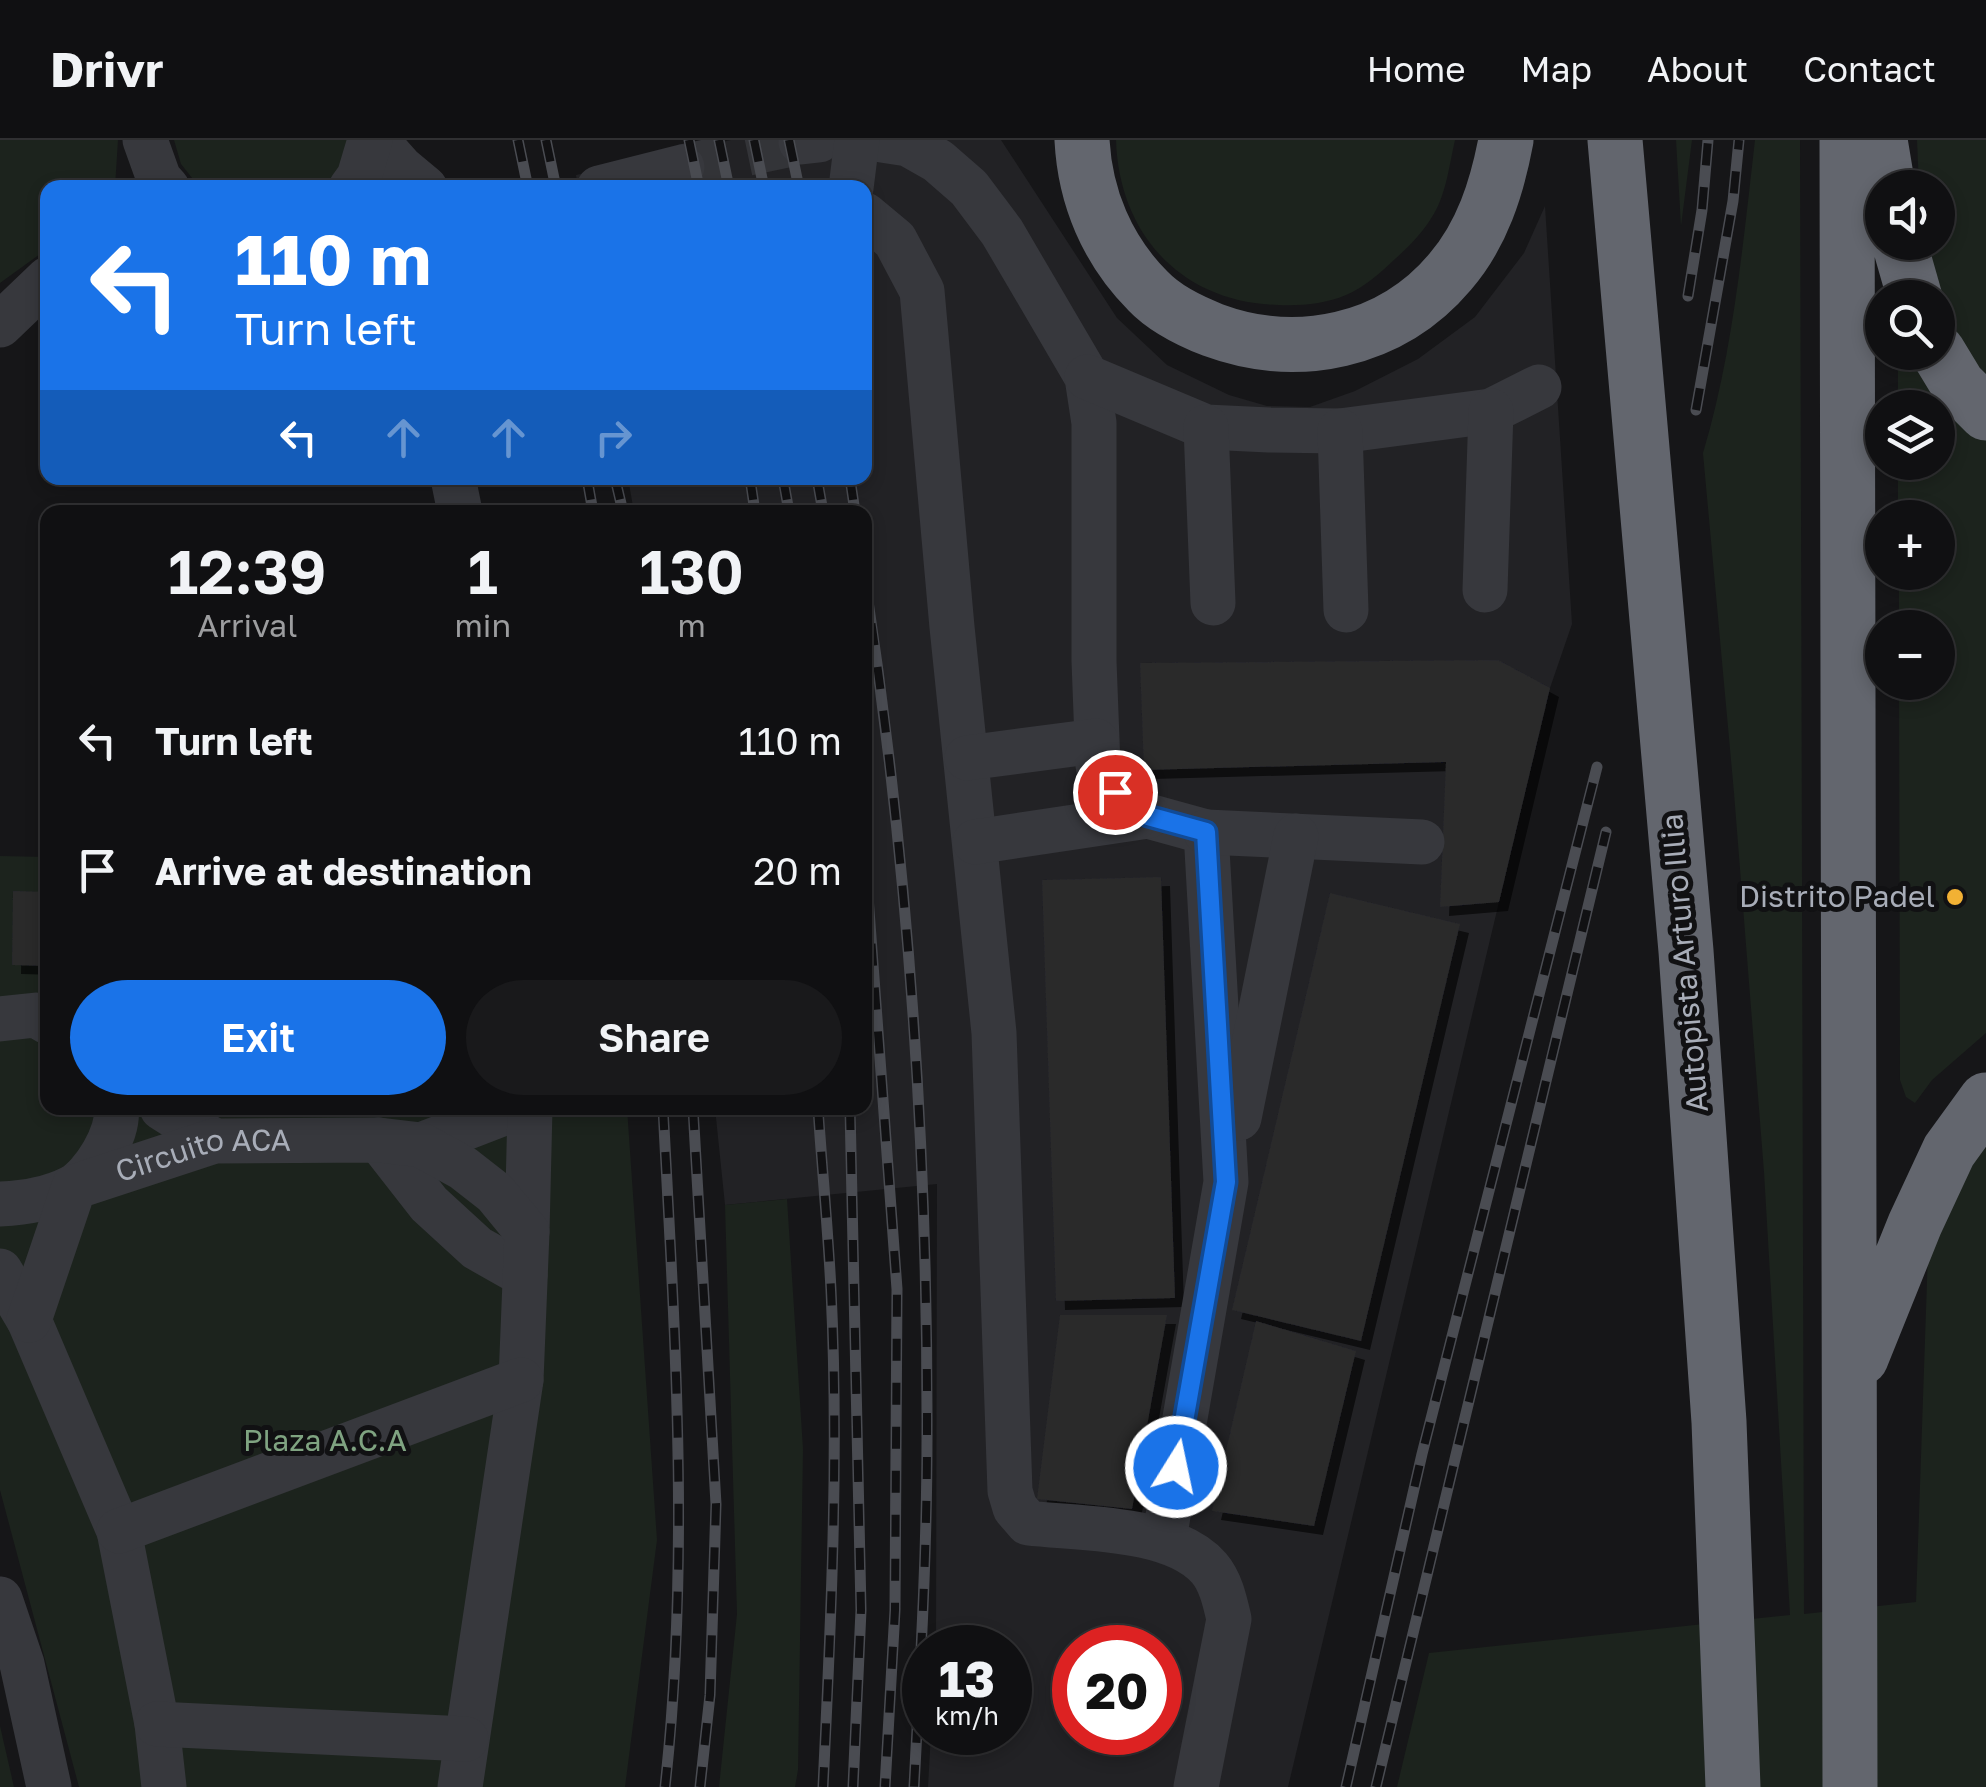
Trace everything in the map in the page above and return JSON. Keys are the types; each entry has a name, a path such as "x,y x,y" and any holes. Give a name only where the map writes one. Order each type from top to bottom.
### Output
{"highway":[{"path":"1082,140 1099,220 1130,271 1150,294 1214,330 1288,346 1328,342 1366,332 1432,292 1468,250 1479,228 1490,205 1506,140"},
{"name":"Autopista Arturo Illia","path":"1615,140 1686,951 1719,1422 1733,1787"},
{"path":"1847,140 1850,1787"},
{"path":"1880,140 1885,170"},
{"path":"1949,370 1958,385 1986,412"},
{"path":"1851,1384 1942,1166 1986,1100"}],"street":[{"path":"357,180 373,140 415,180"},
{"path":"852,180 857,140"},
{"path":"882,140 908,144 970,188 1002,232 1087,377 1094,423 1096,741 1098,766 1115,792 1148,816 1206,832 1422,842"},
{"path":"137,180 145,141"},
{"path":"145,141 160,180"},
{"path":"631,180 682,167"},
{"path":"872,221 895,240 922,292 994,1033 1010,1491 1015,1508 1028,1523 1164,1538 1208,1567 1222,1592 1229,1619 1196,1787"},
{"path":"0,325 40,287"},
{"path":"1087,377 1206,426 1340,431 1491,410 1538,387"},
{"path":"1485,590 1491,410"},
{"path":"1206,426 1212,603"},
{"path":"1340,431 1346,610"},
{"path":"967,758 1096,741"},
{"path":"975,842 1148,816"},
{"path":"1206,832 1226,1182"},
{"path":"1164,1538 1226,1182 1296,836"},
{"path":"0,1019 40,1017"},
{"path":"0,1204 26,1203 74,1187 108,1148 117,1115"},
{"path":"173,1115 214,1141"},
{"path":"493,1115 400,1142 430,1204 477,1248 526,1254"},
{"path":"460,1787 522,1380 530,1115"},
{"name":"Circuito ACA","path":"29,1320 74,1187 214,1141 400,1142"},
{"path":"0,1271 29,1320 119,1531 156,1724 164,1787"},
{"path":"119,1531 522,1380"},
{"path":"0,1599 22,1664 49,1787"},
{"path":"156,1724 466,1739"}],"shaded area":[{"path":"731,140 1001,140 1117,318 1167,365 1229,395 1267,406 1310,407 1355,391 1418,359 1475,317 1524,253 1545,206 1572,624 1550,688 1288,1787 928,1787 930,1755 1032,1755 1032,1625 936,1625 937,1184 725,1205 716,1115 872,1115 872,505 633,505 629,485 872,485 872,180 577,180 576,175"}],"green space":[{"path":"0,140 118,140 115,180 40,180 40,254 0,283"},
{"path":"174,140 356,140 335,180 194,180 181,164"},
{"path":"1116,140 1455,140 1438,206 1407,247 1353,292 1321,302 1287,305 1244,301 1213,292 1162,257 1129,206"},
{"path":"1676,140 1692,140 1681,226"},
{"path":"1755,140 1800,140 1804,1614 1916,1602 1928,1252 1986,1137 1986,1787 1397,1787 1429,1653 1790,1615 1764,1172 1703,453 1729,337"},
{"path":"1917,140 1986,140 1986,376 1955,331 1955,280 1933,280 1928,260 1955,260 1955,170 1918,170"},
{"name":"Distrito Padel","path":"1898,370 1920,370 1939,390 1898,390"},
{"name":"Distrito Padel","path":"1955,406 1986,438 1986,1033 1932,1080 1915,1103 1906,1097 1900,1080 1899,700 1955,700 1955,610 1899,610 1899,590 1955,590 1955,500 1898,500 1898,480 1955,480"},
{"name":"Plaza A.C.A","path":"0,856 40,857 40,1115 627,1115 657,1540 625,1787 79,1787 0,1490"},
{"path":"787,1199 803,1449 798,1770 795,1787 719,1787 737,1614 725,1205"},
{"path":"0,1726 14,1787 0,1787"}],"building":[{"path":"1498,660 1550,688 1499,902 1440,907 1446,762 1144,770 1140,663"},
{"path":"1161,877 1175,1298 1056,1301 1042,880"},
{"path":"13,891 40,892 40,966 12,965"},
{"path":"1330,893 1460,924 1361,1341 1232,1310"},
{"path":"1060,1315 1167,1315 1132,1509 1037,1499"},
{"path":"1256,1321 1356,1351 1314,1526 1212,1511"}],"tunnel":[{"path":"682,167 801,142"}],"railway":[{"path":"518,140 526,180"},
{"path":"546,140 554,180"},
{"path":"689,140 697,180"},
{"path":"719,140 727,180"},
{"path":"754,140 762,180"},
{"path":"789,140 797,180"},
{"path":"1688,296 1708,140"},
{"path":"1696,410 1733,201 1739,140"},
{"path":"588,485 592,505"},
{"path":"617,485 621,505"},
{"path":"751,485 754,505"},
{"path":"784,485 788,505"},
{"path":"818,485 822,505"},
{"path":"851,485 854,505"},
{"path":"872,629 904,901 924,1224 927,1482 914,1787"},
{"path":"1346,1787 1422,1454 1597,767"},
{"path":"1376,1787 1606,832"},
{"path":"872,951 897,1289 895,1610 885,1787"},
{"path":"663,1115 679,1532 673,1702 665,1787"},
{"path":"693,1115 716,1504 710,1695 700,1787"},
{"path":"818,1115 831,1290 834,1414 823,1787"},
{"path":"850,1115 861,1610 853,1787"}],"place":[{"name":"Distrito Padel","path":"1955,897"}],"route":[{"path":"1115,792 1148,816 1206,832 1226,1182 1176,1467"}]}
